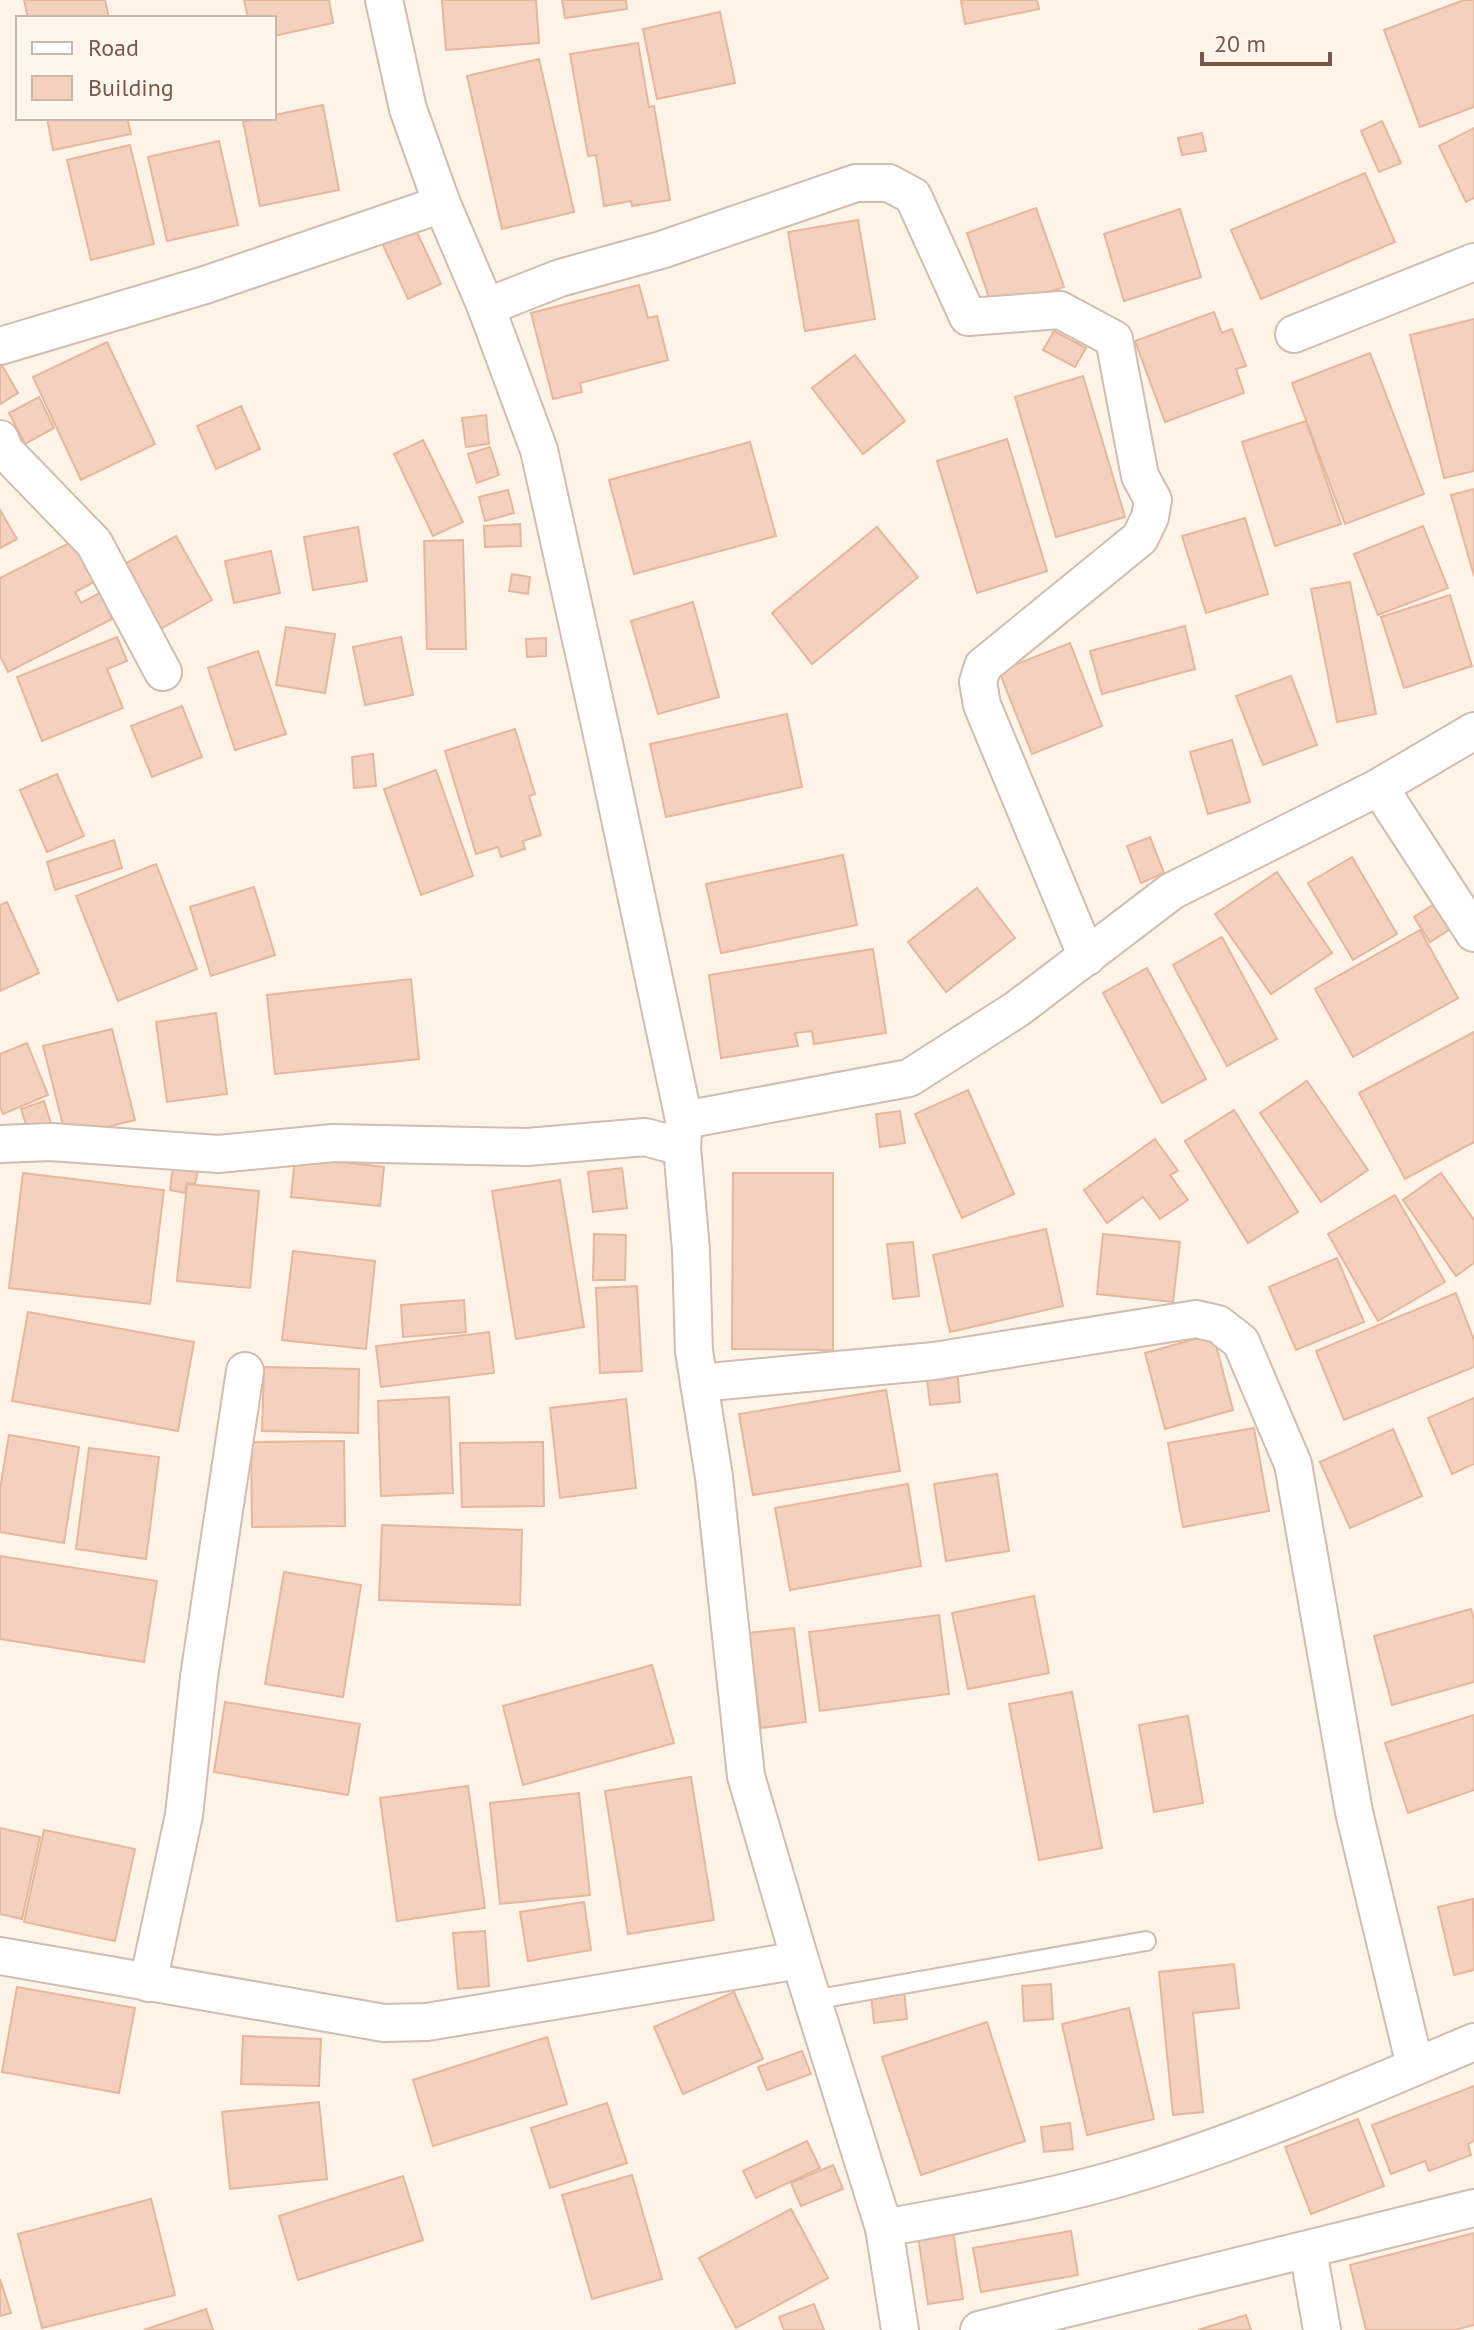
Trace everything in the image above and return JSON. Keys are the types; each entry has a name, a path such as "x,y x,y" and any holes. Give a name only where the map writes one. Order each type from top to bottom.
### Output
{"street":[{"path":"384,0 408,109 539,450 683,1134 694,1351 714,1477 746,1776 884,2228 900,2330"},
{"path":"486,307 560,278 661,250 856,183 889,183 913,196 968,317 1060,310 1114,339 1140,476 1153,500 1150,517 1140,538 983,666 978,682 982,705 1087,957"},
{"path":"0,346 205,285 442,204"},
{"path":"1294,334 1474,262"},
{"path":"0,439 5,451 94,543 163,672"},
{"path":"0,1144 51,1142 218,1154 333,1143 527,1147 683,1134 909,1078 1017,1009 1172,891 1379,787 1474,731"},
{"path":"1379,787 1474,933"},
{"path":"699,1383 934,1361 1196,1319 1218,1324 1241,1342 1293,1464 1354,1812 1415,2066"},
{"path":"148,1983 184,1815 199,1677 245,1371"},
{"path":"0,1956 384,2023 427,2022 800,1960"},
{"path":"884,2228 1037,2199 1138,2173 1259,2132 1474,2042"},
{"path":"979,2330 1474,2208"},
{"path":"1308,2250 1322,2330"}],"lane":[{"path":"813,2000 1146,1941"}],"building":[{"path":"24,0 105,0 109,16 28,16"},
{"path":"244,0 329,0 333,23 276,36 276,16 248,16"},
{"path":"442,0 536,0 539,43 446,50"},
{"path":"562,0 626,0 627,9 565,18"},
{"path":"961,0 1037,0 1039,9 965,24"},
{"path":"1464,0 1474,0 1474,107 1420,127 1384,30"},
{"path":"720,12 735,83 657,99 643,29"},
{"path":"638,43 649,107 654,106 670,200 632,206 631,201 604,206 596,155 588,156 570,54"},
{"path":"539,59 574,212 502,229 467,76"},
{"path":"323,105 339,190 260,206 243,121 276,120 276,115"},
{"path":"47,120 128,120 131,134 53,150"},
{"path":"1382,121 1401,163 1379,172 1361,131"},
{"path":"1474,128 1474,198 1466,202 1439,146"},
{"path":"1202,133 1206,151 1182,155 1178,138"},
{"path":"219,141 238,225 167,241 148,157"},
{"path":"130,145 154,244 91,260 67,160"},
{"path":"1365,173 1395,242 1261,299 1231,230"},
{"path":"1036,208 1064,287 994,312 967,233"},
{"path":"1180,209 1201,277 1124,301 1104,234"},
{"path":"858,220 875,319 805,331 788,232"},
{"path":"415,228 441,284 408,299 382,243"},
{"path":"639,285 648,318 657,316 668,360 580,383 582,392 553,399 531,313"},
{"path":"1214,312 1222,333 1232,329 1246,366 1236,369 1244,393 1165,422 1135,341"},
{"path":"1474,319 1474,471 1444,478 1410,335"},
{"path":"1054,331 1086,348 1075,367 1043,350"},
{"path":"107,342 155,444 81,480 33,377"},
{"path":"1370,353 1424,494 1345,524 1292,383"},
{"path":"855,355 905,421 863,454 812,388"},
{"path":"0,362 18,393 0,404"},
{"path":"1083,376 1125,517 1056,537 1015,397"},
{"path":"39,397 54,428 25,444 9,413"},
{"path":"241,406 260,449 216,469 197,426"},
{"path":"486,415 489,444 466,447 462,418"},
{"path":"1306,421 1341,524 1275,546 1242,442"},
{"path":"1007,439 1047,571 977,593 937,461"},
{"path":"423,440 463,522 433,536 394,454"},
{"path":"750,442 776,536 634,574 609,480"},
{"path":"490,447 499,475 477,483 468,454"},
{"path":"1474,489 1474,576 1451,495"},
{"path":"508,490 514,513 485,521 479,497"},
{"path":"0,510 17,539 0,548"},
{"path":"1245,518 1268,594 1206,613 1182,536"},
{"path":"520,524 521,546 485,547 484,526"},
{"path":"1423,526 1448,588 1378,615 1354,554"},
{"path":"358,527 367,581 313,590 304,537"},
{"path":"877,527 918,577 812,664 772,613"},
{"path":"176,536 212,600 157,631 121,566"},
{"path":"463,540 466,649 427,649 424,541"},
{"path":"73,541 94,582 75,592 81,603 100,593 112,619 8,672 0,656 0,578"},
{"path":"271,551 280,593 234,603 225,561"},
{"path":"512,574 530,577 528,594 509,591"},
{"path":"1350,582 1376,714 1337,722 1311,589"},
{"path":"1450,595 1472,666 1404,688 1381,617"},
{"path":"693,602 719,697 658,714 631,621"},
{"path":"1185,626 1195,669 1102,694 1090,651"},
{"path":"286,627 335,634 325,693 276,685"},
{"path":"117,637 127,661 107,669 123,708 42,741 17,677"},
{"path":"401,637 413,695 365,705 353,647"},
{"path":"546,638 546,656 527,657 526,639"},
{"path":"1070,643 1102,726 1032,754 999,671"},
{"path":"258,651 286,734 235,750 208,668"},
{"path":"1291,676 1317,745 1263,765 1236,696"},
{"path":"182,706 202,757 152,777 131,726"},
{"path":"787,714 802,787 666,817 650,744"},
{"path":"515,729 535,794 529,796 541,835 523,841 525,849 501,857 498,847 476,854 445,751"},
{"path":"1232,740 1250,802 1208,814 1190,752"},
{"path":"373,754 376,786 354,788 352,757"},
{"path":"436,770 473,876 421,895 384,789"},
{"path":"57,774 84,836 47,852 20,790"},
{"path":"1150,837 1164,873 1141,883 1127,846"},
{"path":"114,840 122,868 55,890 47,862"},
{"path":"843,855 857,925 721,953 706,884"},
{"path":"1352,857 1397,934 1353,960 1308,883"},
{"path":"156,864 197,969 118,1001 76,896"},
{"path":"1277,872 1332,953 1271,994 1215,914"},
{"path":"254,887 275,955 211,976 190,907"},
{"path":"977,888 1015,938 946,992 908,942"},
{"path":"1442,899 1458,924 1430,942 1414,917"},
{"path":"7,902 39,973 0,991 0,905"},
{"path":"1420,930 1458,998 1353,1057 1315,989"},
{"path":"1222,937 1277,1039 1227,1066 1173,965"},
{"path":"873,949 886,1033 814,1044 812,1031 795,1033 798,1046 721,1058 709,975"},
{"path":"1147,968 1206,1079 1162,1103 1103,993"},
{"path":"411,979 419,1059 275,1074 267,995"},
{"path":"216,1013 227,1094 167,1102 156,1022"},
{"path":"112,1029 135,1120 66,1137 43,1046"},
{"path":"1474,1032 1474,1142 1405,1179 1359,1093"},
{"path":"27,1043 48,1095 3,1114 0,1106 0,1054"},
{"path":"1307,1081 1368,1170 1321,1202 1260,1113"},
{"path":"968,1090 1014,1194 962,1218 915,1114"},
{"path":"44,1101 55,1136 32,1144 21,1109"},
{"path":"1234,1110 1298,1212 1248,1243 1185,1141"},
{"path":"900,1111 905,1143 880,1147 876,1114"},
{"path":"1155,1139 1178,1171 1170,1175 1188,1200 1160,1219 1143,1197 1107,1223 1084,1190"},
{"path":"174,1157 200,1161 195,1184 187,1183 185,1193 170,1190"},
{"path":"295,1157 384,1167 380,1206 291,1197"},
{"path":"622,1168 627,1208 593,1212 588,1172"},
{"path":"23,1173 164,1190 150,1304 9,1288"},
{"path":"733,1173 833,1173 833,1350 732,1349"},
{"path":"1441,1173 1474,1220 1474,1263 1456,1276 1403,1200"},
{"path":"560,1180 584,1327 516,1339 492,1191"},
{"path":"187,1184 259,1191 250,1288 177,1281"},
{"path":"1395,1195 1445,1282 1378,1321 1328,1234"},
{"path":"1046,1229 1063,1306 950,1332 933,1255"},
{"path":"594,1234 626,1235 625,1280 593,1280"},
{"path":"1103,1234 1180,1242 1173,1302 1097,1294"},
{"path":"913,1242 919,1296 893,1299 887,1244"},
{"path":"293,1251 375,1261 366,1349 282,1340"},
{"path":"1337,1258 1364,1322 1296,1350 1269,1287"},
{"path":"637,1286 642,1371 600,1373 596,1288"},
{"path":"1456,1293 1474,1340 1474,1367 1344,1420 1316,1351"},
{"path":"464,1300 466,1332 403,1337 401,1305"},
{"path":"28,1312 194,1342 178,1431 12,1401"},
{"path":"489,1332 494,1373 381,1387 376,1346"},
{"path":"1213,1334 1233,1410 1165,1429 1145,1353"},
{"path":"264,1367 359,1369 358,1433 262,1431"},
{"path":"957,1368 960,1402 930,1405 926,1371"},
{"path":"886,1390 900,1471 753,1495 739,1414"},
{"path":"449,1397 453,1493 381,1496 378,1401"},
{"path":"1474,1398 1474,1464 1452,1474 1428,1418"},
{"path":"626,1399 636,1488 560,1498 550,1408"},
{"path":"1254,1428 1269,1511 1183,1527 1168,1443"},
{"path":"1393,1429 1422,1496 1350,1528 1320,1462"},
{"path":"9,1435 79,1447 64,1543 0,1532 0,1489"},
{"path":"344,1441 345,1526 252,1527 251,1442"},
{"path":"543,1442 544,1506 462,1507 460,1443"},
{"path":"89,1448 159,1457 146,1559 76,1549"},
{"path":"997,1474 1009,1551 946,1561 934,1484"},
{"path":"908,1484 921,1566 790,1590 775,1508"},
{"path":"382,1525 522,1530 520,1605 379,1600"},
{"path":"0,1556 157,1581 144,1662 0,1639"},
{"path":"284,1572 361,1585 343,1697 265,1684"},
{"path":"1034,1596 1049,1673 968,1689 952,1613"},
{"path":"1471,1609 1474,1619 1474,1682 1392,1705 1374,1636"},
{"path":"939,1615 949,1694 820,1711 809,1632"},
{"path":"794,1628 806,1722 761,1728 749,1633"},
{"path":"652,1665 674,1743 523,1785 503,1706"},
{"path":"1072,1692 1102,1848 1039,1860 1009,1704"},
{"path":"225,1702 360,1724 348,1795 214,1772"},
{"path":"1474,1715 1474,1790 1408,1813 1385,1743"},
{"path":"1188,1716 1203,1803 1154,1812 1139,1725"},
{"path":"691,1777 714,1920 628,1934 605,1791"},
{"path":"468,1786 485,1908 397,1921 380,1798"},
{"path":"579,1793 590,1895 500,1904 490,1803"},
{"path":"0,1828 40,1837 22,1919 0,1914"},
{"path":"44,1830 135,1849 115,1941 24,1922"},
{"path":"1473,1899 1474,1970 1454,1975 1438,1907"},
{"path":"584,1902 591,1950 528,1961 520,1912"},
{"path":"485,1931 489,1986 458,1989 453,1933"},
{"path":"1234,1964 1239,2008 1193,2013 1203,2112 1173,2115 1159,1972"},
{"path":"1051,1984 1053,2019 1024,2021 1022,1986"},
{"path":"17,1987 135,2008 119,2093 2,2072"},
{"path":"904,1990 907,2019 874,2023 871,1994"},
{"path":"734,1992 763,2059 683,2094 654,2027"},
{"path":"1129,2008 1154,2119 1087,2135 1062,2024"},
{"path":"987,2022 1025,2141 921,2175 882,2057"},
{"path":"243,2036 321,2039 319,2086 241,2084"},
{"path":"547,2037 567,2104 433,2146 413,2080"},
{"path":"802,2051 811,2074 767,2090 758,2067"},
{"path":"1474,2086 1474,2141 1468,2144 1471,2155 1429,2171 1425,2161 1391,2174 1372,2125"},
{"path":"319,2102 327,2179 230,2189 222,2112"},
{"path":"607,2103 627,2163 550,2188 531,2128"},
{"path":"1358,2119 1384,2186 1311,2214 1285,2147"},
{"path":"1070,2123 1073,2149 1044,2152 1041,2127"},
{"path":"807,2141 820,2168 756,2198 743,2171"},
{"path":"833,2165 843,2189 801,2206 791,2183"},
{"path":"632,2175 662,2279 592,2299 562,2195"},
{"path":"403,2176 423,2240 298,2280 279,2216"},
{"path":"151,2199 175,2295 42,2328 18,2234"},
{"path":"791,2209 828,2278 736,2328 699,2258"},
{"path":"953,2231 963,2299 928,2304 918,2236"},
{"path":"1071,2231 1078,2275 981,2292 973,2248"},
{"path":"1474,2233 1474,2325 1454,2330 1366,2330 1350,2265"},
{"path":"0,2279 11,2313 0,2316"},
{"path":"814,2304 824,2330 784,2330 779,2317"},
{"path":"206,2309 213,2330 144,2330"},
{"path":"1246,2315 1251,2330 1198,2330"}]}
